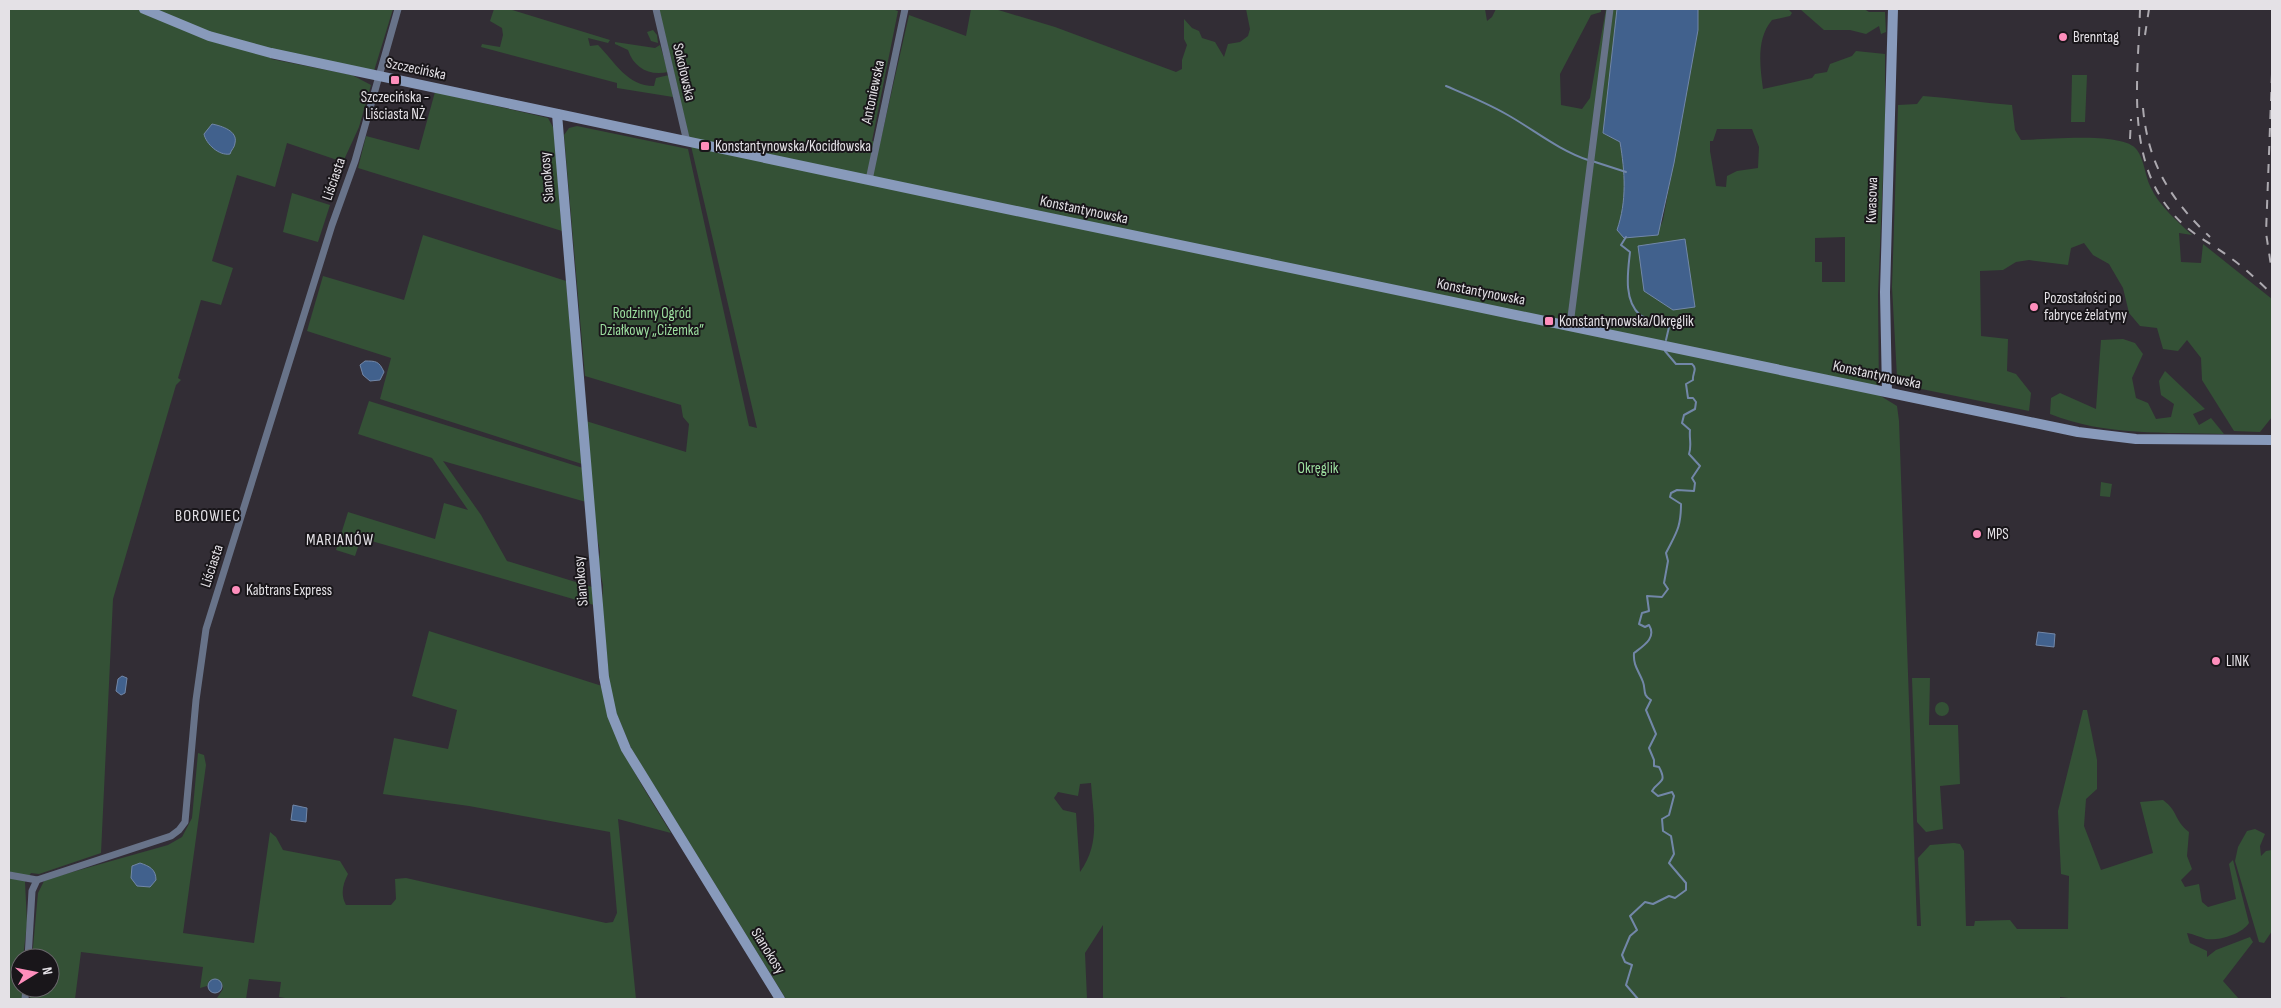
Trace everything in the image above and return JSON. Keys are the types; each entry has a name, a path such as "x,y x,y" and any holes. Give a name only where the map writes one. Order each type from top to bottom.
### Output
{"main road":[{"name":"Szczecińska","path":"144,9 230,43 687,142"},
{"name":"Kwasowa","path":"1887,392 1885,292 1893,9"},
{"name":"Sianokosy","path":"557,114 604,676 608,703 616,728 629,754 780,999"},
{"name":"Konstantynowska","path":"687,142 2109,437 2148,440 2272,440"}],"street":[{"name":"Liściasta","path":"37,880 171,836 185,822 196,700 206,629 332,226 355,161 398,9"},
{"name":"Sokołowska","path":"656,9 687,142"},
{"name":"Antoniewska","path":"869,180 905,9"},
{"path":"1570,325 1610,9"},
{"path":"9,875 37,880 32,891 29,948"}],"green space":[{"path":"9,9 393,9 374,71 273,51 271,59 352,75 371,85 359,127 343,162 287,143 275,187 237,175 212,261 233,268 221,305 201,300 178,378 181,380 176,385 113,599 101,853 39,874 31,873 25,882 27,923 24,948 10,948 10,998 22,999 9,999"},
{"path":"494,9 509,9 610,40 608,43 588,38 590,46 598,45 622,72 636,82 654,86 656,78 669,75 673,97 617,88 617,83 481,47 482,44 500,47 503,35 502,28 490,21"},
{"path":"659,9 892,9 898,11 872,141 880,143 909,15 966,36 971,9 995,9 1055,27 1176,72 1182,69 1182,60 1187,45 1184,39 1184,19 1192,28 1199,31 1202,38 1215,42 1224,57 1228,44 1240,42 1248,36 1250,29 1246,9 1485,9 1487,21 1492,17 1496,9 1601,9 1601,12 1591,15 1560,74 1561,105 1582,109 1590,98 1606,9 1617,9 1603,133 1620,142 1622,153 1624,197 1617,230 1661,225 1663,220 1698,30 1698,9 1788,9 1792,13 1790,16 1772,20 1763,36 1760,53 1763,89 1812,78 1815,74 1827,72 1830,64 1852,56 1856,51 1885,54 1885,126 1878,295 1879,395 1897,406 1899,421 1917,926 1921,926 1918,858 1930,845 1954,843 1960,844 1964,851 1966,926 1974,926 1975,921 2010,920 2017,929 2068,929 2069,876 2061,874 2058,811 2083,710 2087,710 2097,760 2097,789 2086,799 2084,826 2101,870 2153,853 2140,802 2163,800 2172,808 2180,823 2189,832 2187,856 2192,869 2181,880 2185,887 2199,884 2202,902 2208,907 2236,899 2229,864 2233,860 2249,923 2246,927 2230,936 2217,939 2206,939 2187,933 2190,943 2207,951 2207,957 2216,950 2250,937 2253,942 2223,981 2239,999 2076,999 2060,997 2060,999 1103,999 1103,925 1085,953 1087,999 786,999 632,750 615,710 610,688 602,604 603,585 598,564 600,552 596,531 586,421 686,452 689,424 683,417 681,405 585,376 564,135 569,128 577,126 688,149 749,426 757,428","holes":["1717,129 1752,129 1759,147 1758,168 1737,171 1727,176 1726,187 1716,186 1710,151 1710,141 1713,141","1845,237 1845,282 1822,282 1822,262 1815,262 1815,238","1091,783 1094,818 1091,850 1080,872 1076,813 1063,810 1054,798 1058,792 1078,796 1080,784"]},
{"path":"1800,9 1864,9 1869,12 1885,12 1886,32 1881,34 1879,26 1866,34 1850,30 1824,30"},
{"path":"653,30 657,35 658,43 651,41 647,32"},
{"path":"615,42 655,48 660,45 668,72 655,73 643,69 634,62 628,50 615,44"},
{"path":"2072,75 2087,75 2085,122 2071,122"},
{"path":"435,92 548,118 554,129 562,231 358,168 366,136 419,150"},
{"path":"1923,96 2012,105 2015,130 2021,140 2101,138 2129,144 2137,150 2148,182 2158,200 2192,235 2179,233 2181,262 2201,263 2203,244 2272,299 2272,417 2260,432 2234,431 2202,380 2201,358 2187,340 2178,351 2163,349 2157,328 2140,326 2129,313 2123,288 2109,264 2093,255 2084,243 2071,248 2068,265 2029,260 2016,262 2003,270 1980,271 1981,336 2008,339 2007,371 2016,374 2031,393 2029,411 1902,385 1897,377 1892,287 1898,105 1917,104"},
{"path":"292,193 330,205 318,242 283,232"},
{"path":"423,235 566,281 582,464 380,399 391,358 307,331 323,276 404,300"},
{"path":"2123,339 2135,343 2143,354 2132,378 2136,398 2148,403 2156,419 2171,417 2174,404 2161,395 2159,381 2165,371 2205,409 2193,414 2199,425 2211,418 2224,434 2136,432 2092,426 2050,414 2051,398 2060,393 2096,409 2101,340"},
{"path":"369,401 583,468 586,502 443,461 481,515 507,561 592,587 594,605 361,538 355,556 336,550 348,512 435,539 444,503 468,510 432,458 358,434"},
{"path":"2101,482 2112,484 2110,497 2100,496"},
{"path":"429,631 602,686 613,727 621,745 639,780 671,833 618,819 636,999 291,999 279,997 281,982 249,979 246,999 220,999 217,998 223,989 222,984 215,979 209,981 207,986 200,988 203,967 81,952 75,999 30,999 60,998 60,948 33,948 38,893 44,881 168,845 182,837 192,818 198,753 204,755 206,765 183,933 254,943 270,832 276,837 283,850 340,861 348,874 343,889 346,905 391,905 396,899 395,879 406,878 606,923 613,922 617,913 610,832 469,806 383,794 394,738 448,749 457,710 412,696"},
{"path":"1912,678 1930,678 1929,725 1958,725 1960,784 1940,786 1943,829 1926,832 1917,822"},
{"path":"1942,702 1947,704 1949,709 1947,714 1942,716 1937,714 1935,709 1937,704"},
{"path":"2255,829 2265,834 2260,846 2261,856 2266,851 2272,850 2272,931 2264,943 2259,942 2235,861 2238,847 2247,831"}],"water":[{"path":"1617,9 1698,9 1698,30 1674,163 1658,235 1624,238 1617,230 1624,197 1622,153 1620,142 1603,133"},
{"path":"212,124 232,132 234,135 235,144 230,154 217,151 207,142 204,134"},
{"path":"1685,239 1695,307 1673,310 1644,291 1638,246"},
{"path":"365,361 379,364 384,372 380,380 370,381 363,375 360,365"},
{"path":"2038,632 2055,634 2054,647 2036,645"},
{"path":"122,676 127,678 125,693 121,695 116,691 118,679"},
{"path":"293,805 307,808 306,822 291,820"},
{"path":"140,863 149,867 155,873 156,880 150,887 137,886 131,878 132,866"},
{"path":"212,979 218,979 222,986 218,993 212,993 208,989 208,983"}],"waterway":[{"path":"1446,86 1499,110 1556,145 1588,160"},
{"path":"1592,161 1626,172"},
{"path":"1626,237 1621,245 1630,252 1628,285 1631,302 1640,315 1669,327 1666,340"},
{"path":"1638,999 1626,985 1632,965 1625,962 1622,955 1630,936 1637,930 1630,916 1645,902 1653,904 1669,896 1675,898 1686,890 1686,883 1669,863 1674,854 1671,836 1663,831 1662,819 1669,815 1674,796 1672,792 1658,796 1652,791 1663,776 1659,767 1654,766 1654,760 1649,748 1656,734 1646,710 1651,700 1645,694 1643,682 1635,665 1634,658 1634,653 1648,641 1651,634 1649,625 1645,627 1639,624 1642,613 1649,611 1647,596 1662,597 1668,589 1664,583 1668,561 1666,553 1677,530 1681,512 1681,504 1670,497 1671,493 1677,490 1694,491 1695,483 1692,478 1700,466 1689,454 1690,430 1682,423 1684,415 1695,409 1696,402 1693,398 1688,398 1686,384 1693,380 1695,368 1692,364 1676,364 1665,351"}],"railway":[{"path":"2140,9 2137,67 2138,125 2143,153 2152,179 2165,204 2185,226 2237,263 2272,294"},
{"path":"2145,35 2149,9"},
{"path":"2272,74 2266,233 2272,272"},
{"path":"2143,108 2150,146 2163,179 2183,209 2210,237"},
{"path":"2130,139 2131,119"}],"place":[{"name":"Brenntag","path":"2063,37"},
{"name":"Szczecińska - Liściasta NŻ","path":"395,80"},
{"name":"Konstantynowska/Kocidłowska","path":"705,146"},
{"name":"Pozostałości po fabryce żelatyny","path":"2034,307"},
{"name":"Konstantynowska/Okręglik","path":"1549,321"},
{"name":"MPS","path":"1977,534"},
{"name":"Kabtrans Express","path":"236,590"},
{"name":"LINK","path":"2216,661"}],"district":[{"name":"BOROWIEC","path":"208,516"},
{"name":"MARIANÓW","path":"340,540"}],"park label":[{"name":"Rodzinny Ogród Działkowy „Ciżemka”","path":"652,322"},
{"name":"Okręglik","path":"1318,468"}]}
